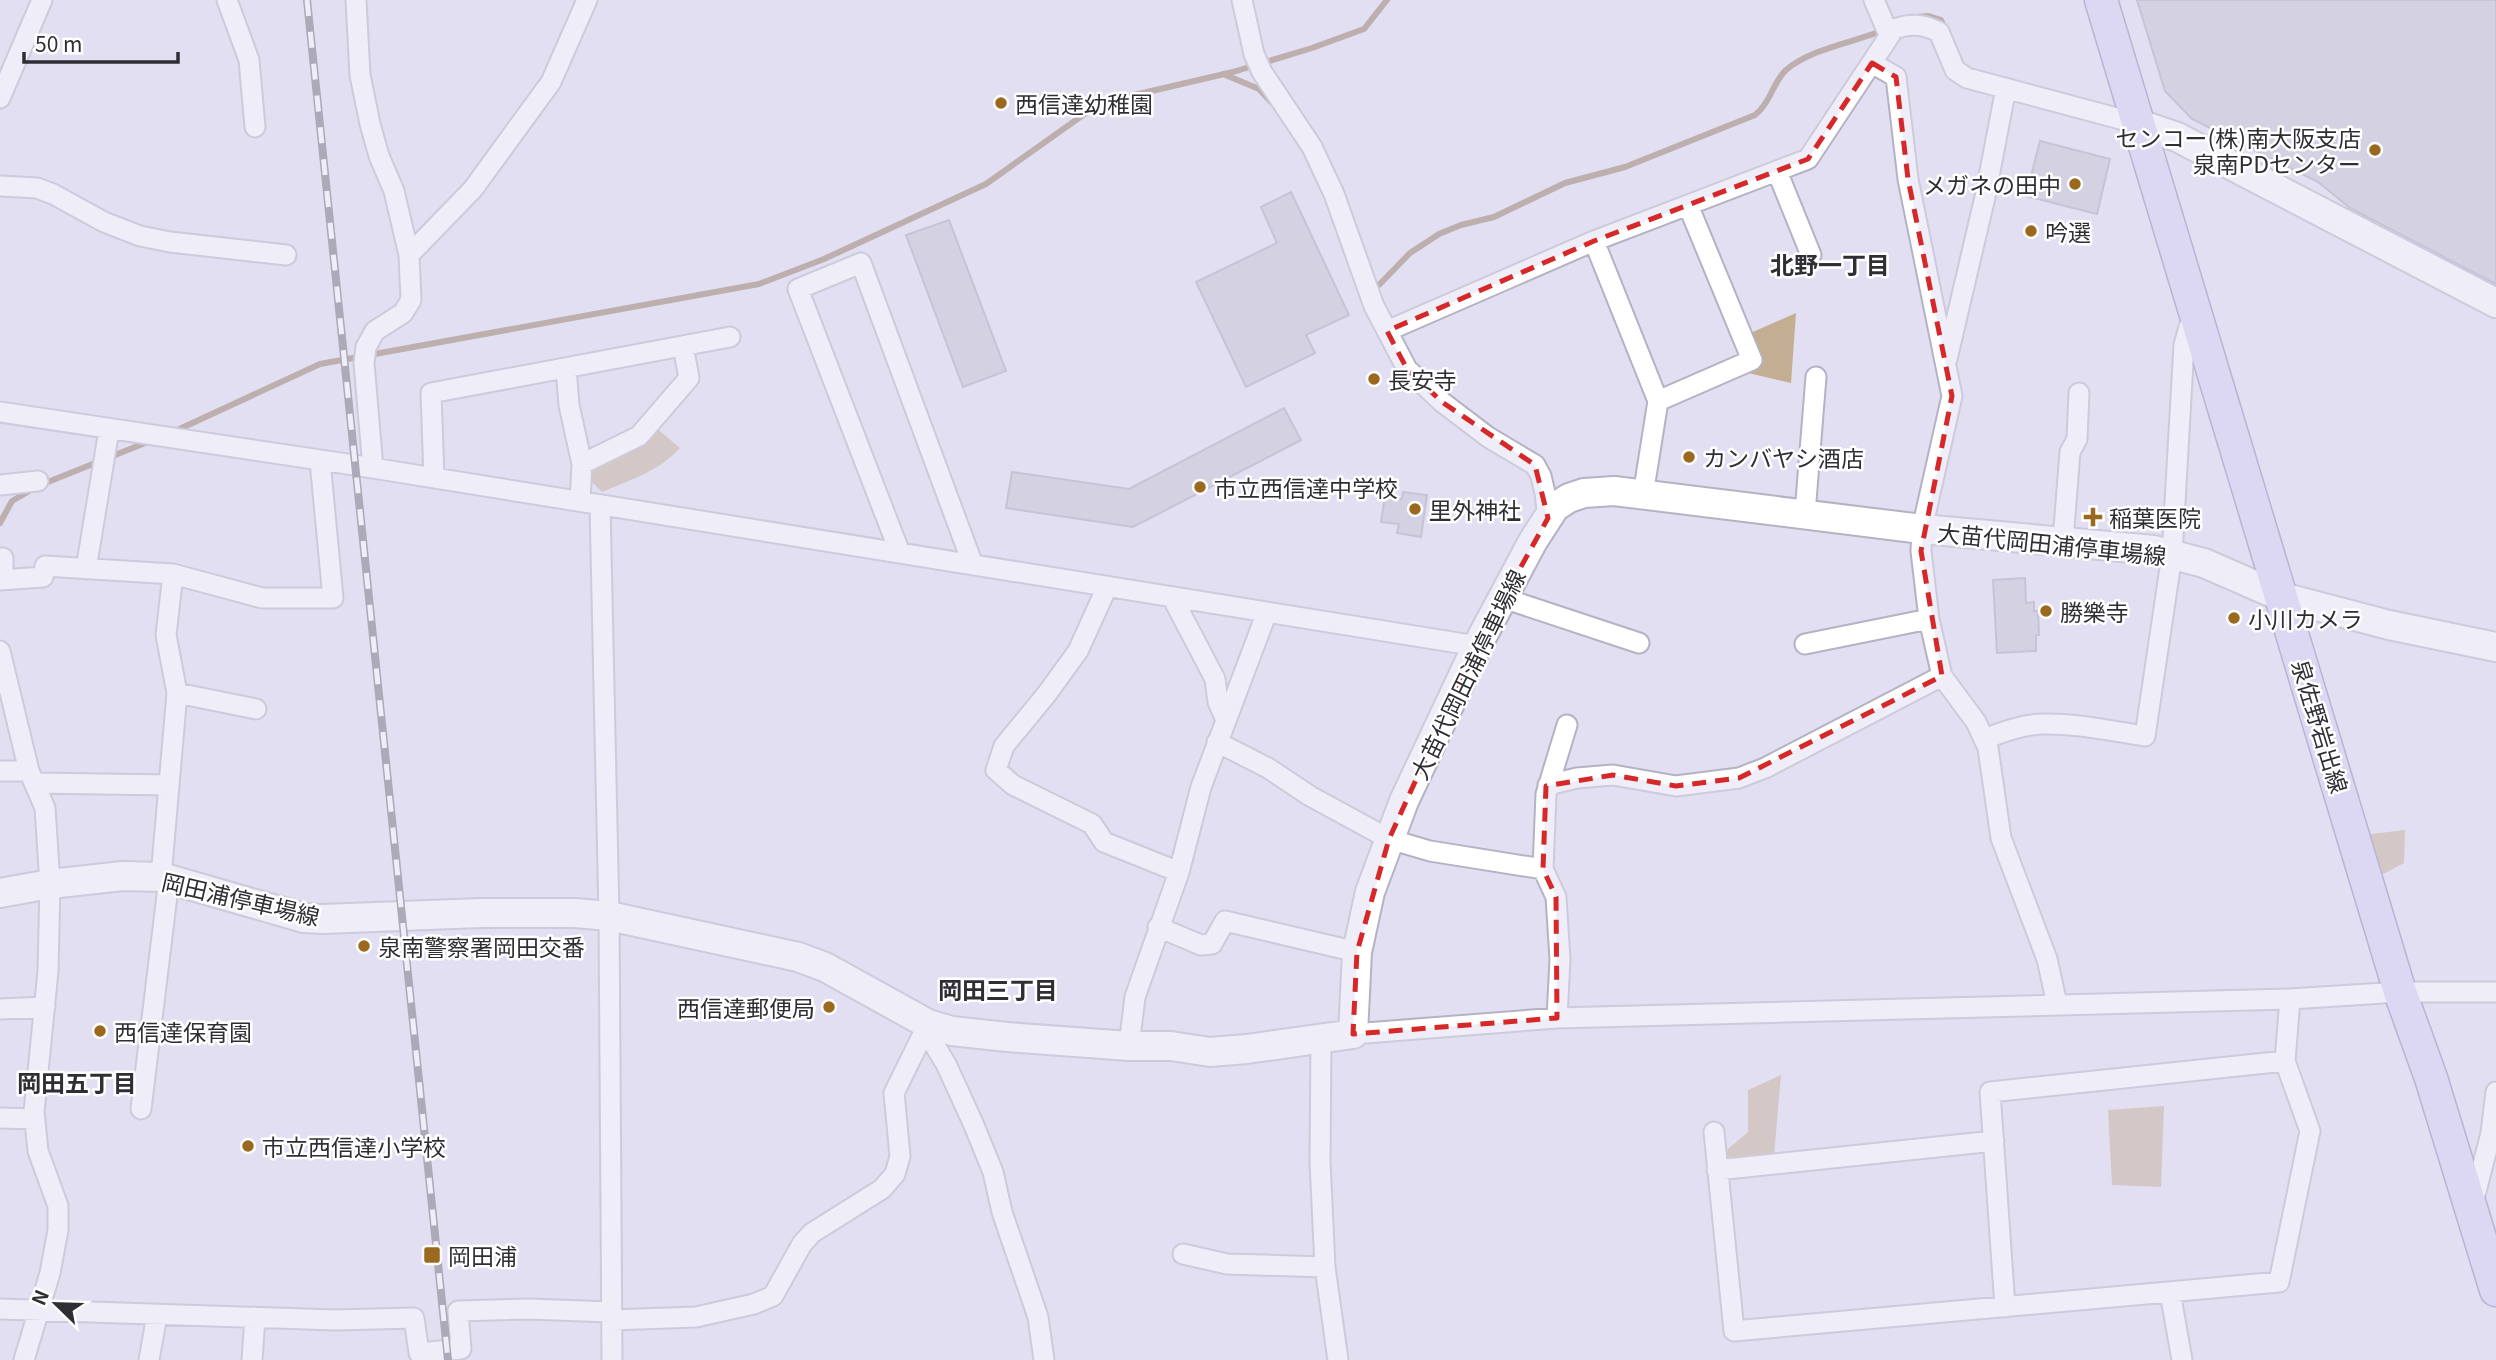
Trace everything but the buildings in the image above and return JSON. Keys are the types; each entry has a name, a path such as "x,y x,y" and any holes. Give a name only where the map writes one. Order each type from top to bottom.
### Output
{"main road":[{"name":"泉佐野岩出線","path":"2101,0 2400,992 2431,1078 2496,1290"},
{"path":"2139,124 2177,137 2496,303"},
{"name":"大苗代岡田浦停車場線","path":"1353,1034 1357,952 1370,892 1389,839 1477,646 1548,518 1555,507 1569,498 1584,493 1614,491 1922,528 2154,550 2204,563 2282,597 2389,625 2496,647"},
{"name":"岡田浦停車場線","path":"0,894 50,884 123,876 165,878 313,919 481,913 576,913 609,916"},
{"path":"609,916 798,957 825,967 927,1028 1007,1037 1129,1046 1171,1046 1210,1052 1353,1034"}],"street":[{"path":"0,98 42,0"},
{"path":"227,0 249,60 255,127"},
{"path":"356,0 360,75 370,124 379,156 394,191 409,255 411,300 403,313 375,331 366,347 364,363 373,468"},
{"path":"409,255 473,189 551,82 587,0"},
{"path":"1242,0 1254,54 1262,72 1312,147 1334,194 1374,306 1406,369 1442,402 1488,437 1535,465 1541,476 1548,518"},
{"path":"1874,0 1889,35"},
{"path":"1387,331 1594,241 1808,159 1889,35 1894,29 1910,24 1927,26 1939,32 1955,70 1967,78 2139,124"},
{"path":"1872,63 1896,77 1908,179 1951,396 1922,528 1921,551 1929,619 1942,676 1976,722 1988,748 2001,838 2047,959 2057,1004"},
{"path":"1946,367 1985,197 2006,88"},
{"path":"1777,171 1811,255"},
{"path":"0,186 37,188 104,222 140,236 286,255"},
{"path":"1658,401 1752,360 1688,205"},
{"path":"1594,241 1658,401 1643,495"},
{"path":"900,553 798,289 861,263 973,565"},
{"path":"1984,739 2013,729 2040,724 2071,725 2145,736 2172,555 2183,345 2195,308"},
{"path":"434,478 431,393 730,337"},
{"path":"582,464 639,436 689,378 683,346"},
{"path":"566,368 569,405 582,464 580,502"},
{"path":"1805,513 1816,377"},
{"path":"2063,540 2070,452 2077,439 2079,393"},
{"path":"0,412 373,468 1477,646"},
{"path":"86,569 109,430"},
{"path":"0,558 3,558 1,579 43,577 45,566 173,574 261,598 333,598 320,461"},
{"path":"0,485 38,481"},
{"path":"600,505 609,916 612,1360"},
{"path":"141,1109 165,878 177,693 166,635 173,574"},
{"path":"1107,587 1078,651 1004,746 996,770 1013,785 1092,824 1104,842 1179,872"},
{"path":"1172,597 1215,679 1218,702 1226,720"},
{"path":"1503,598 1639,643"},
{"path":"1129,1046 1135,997 1179,872 1201,786 1267,612"},
{"path":"1805,644 1929,619"},
{"path":"0,651 32,777 45,808 50,884 48,971 35,1119 38,1151 58,1206 58,1230 50,1272 24,1360"},
{"path":"1548,785 1577,778 1614,775 1675,786 1739,778 1765,768 1942,676"},
{"path":"177,693 256,709"},
{"path":"1557,1018 1560,959 1556,897 1543,869 1546,794 1567,725"},
{"path":"1217,742 1268,768 1310,796 1389,839 1430,850 1543,869"},
{"path":"0,771 32,777 169,785"},
{"path":"1158,927 1201,945 1212,944 1225,921 1357,952"},
{"path":"1353,1034 1557,1018 2290,999 2400,992 2496,992"},
{"path":"1714,1132 1734,1331 2279,1282 2310,1131 2285,1061 2290,999"},
{"path":"0,1009 45,1007"},
{"path":"0,1309 335,1320 414,1318 418,1353 461,1349 458,1311 529,1308 611,1316 696,1317 754,1304 773,1296 802,1244 812,1233 882,1189 894,1174 900,1156 894,1093 927,1028"},
{"path":"927,1028 993,1172 1002,1212 1038,1317 1044,1360"},
{"path":"1321,1038 1320,1161 1325,1267 1338,1360"},
{"path":"2005,1307 1990,1092 2285,1061"},
{"path":"2471,1209 2489,1175 2496,1092"},
{"path":"0,1118 35,1119"},
{"path":"1717,1170 1994,1141"},
{"path":"1183,1254 1227,1264 1325,1267"},
{"path":"2170,1292 2182,1360"},
{"path":"149,1360 157,1315"},
{"path":"252,1360 255,1317"}],"highlighted area":[{"path":"1872,63 1896,77 1908,179 1952,396 1921,551 1942,676 1739,778 1676,786 1613,775 1546,786 1543,869 1556,897 1557,1018 1353,1034 1357,952 1389,839 1477,646 1548,518 1535,465 1442,402 1407,369 1387,331 1594,241 1808,159"}],"shaded area":[{"path":"1796,313 1791,383 1744,372 1746,335"},
{"path":"655,427 680,448 654,469 602,492 591,481 590,470 610,463 608,456"},
{"path":"2405,830 2404,863 2374,879 2363,835"},
{"path":"1781,1075 1774,1156 1735,1160 1721,1155 1748,1132 1748,1090"},
{"path":"2164,1106 2161,1187 2112,1185 2108,1110"}],"waterway":[{"path":"173,432 320,364 759,284 824,259 986,184 1100,103 1233,72 1312,48 1364,29 1387,0"},
{"path":"1917,17 1929,16 1941,20 1946,32"},
{"path":"1371,285 1379,285 1410,253 1439,234 1461,225 1494,217 1565,183 1625,167 1755,115 1765,104 1782,75 1796,63 1820,51 1884,30"},
{"path":"1223,74 1259,89 1271,102"},
{"path":"0,523 12,501 38,486 150,441"}],"railway":[{"path":"307,0 448,1360"}],"place":[{"name":"西信達幼稚園","path":"1001,103"},
{"name":"センコー(株)南大阪支店 泉南PDセンター","path":"2375,150"},
{"name":"メガネの田中","path":"2075,184"},
{"name":"吟選","path":"2031,231"},
{"name":"長安寺","path":"1374,379"},
{"name":"カンバヤシ酒店","path":"1689,457"},
{"name":"市立西信達中学校","path":"1200,487"},
{"name":"里外神社","path":"1415,509"},
{"name":"稲葉医院","path":"2093,517"},
{"name":"勝樂寺","path":"2046,611"},
{"name":"小川カメラ","path":"2234,618"},
{"name":"泉南警察署岡田交番","path":"364,946"},
{"name":"西信達郵便局","path":"829,1007"},
{"name":"西信達保育園","path":"100,1031"},
{"name":"市立西信達小学校","path":"248,1146"},
{"name":"岡田浦","path":"432,1255"}],"district":[{"name":"北野一丁目","path":"1830,263"},
{"name":"岡田三丁目","path":"998,988"},
{"name":"岡田五丁目","path":"77,1081"}]}
